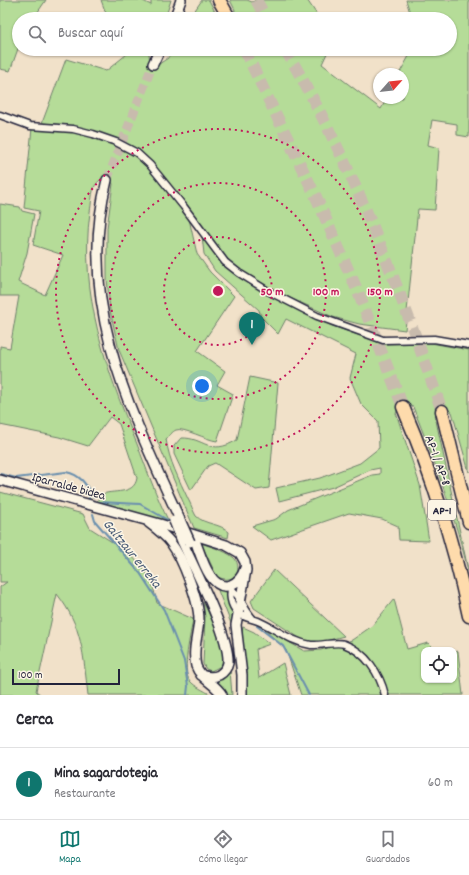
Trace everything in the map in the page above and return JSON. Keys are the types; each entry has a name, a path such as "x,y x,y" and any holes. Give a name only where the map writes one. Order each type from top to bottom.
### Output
{"highway":[{"path":"219,0 226,12"},
{"name":"AP-1 / AP-8","path":"403,407 426,462 446,520 469,616"},
{"name":"AP-1 / AP-8","path":"442,411 469,522"}],"street":[{"path":"177,12 181,0"},
{"path":"153,64 157,56"},
{"path":"0,115 30,126 73,129 93,134 116,142 137,153 150,165 225,262 239,273 268,291 317,316 383,340 434,339 469,345"},
{"path":"107,180 100,209 99,272 101,296 109,346 117,372 160,477 172,529 172,545 193,589 198,610 196,662 201,675 222,695"},
{"path":"134,415 145,432 182,564"},
{"name":"Iparralde bidea","path":"0,480 145,520 172,529 189,540 235,549 242,555 246,565"},
{"path":"132,516 145,524 172,529 189,540 215,581 230,586 251,619"},
{"path":"189,540 227,652 228,665 223,672 213,677 201,675"},
{"path":"189,540 226,629 235,671 237,695"},
{"path":"230,586 242,575 246,565"},
{"path":"242,695 242,675 236,625 237,612 246,575 246,565"},
{"path":"230,586 231,601 237,612 301,643 314,645 343,643 360,654 372,665 382,685 385,695"},
{"path":"236,625 251,619"}],"green space":[{"path":"0,0 46,0 38,12 12,12 12,56 15,56 10,71 0,69"},
{"path":"101,0 141,0 151,5 151,0 171,0 167,12 105,12"},
{"path":"202,0 209,0 215,12 194,12"},
{"path":"230,0 247,0 252,2 256,0 307,0 315,12 234,12 235,10"},
{"path":"406,0 469,0 469,137 457,135 457,124 432,120 428,145 439,148 435,210 418,209 405,330 359,324 333,317 279,293 237,268 225,256 186,204 151,163 85,129 42,123 66,59 106,71 125,56 149,56 150,63 159,64 169,56 326,56 322,64 381,109 384,104 409,104 409,68 402,68 409,56 457,56 457,12 410,12"},
{"path":"32,128 71,131 92,136 132,153 142,161 189,219 197,254 210,272 234,296 197,351 225,371 217,385 233,394 217,441 184,430 174,431 166,439 169,455 196,516 204,521 225,529 229,532 228,538 194,528 119,350 110,310 107,279 107,228 113,184 109,176 98,181 95,185 90,212 88,272 92,302 98,331 115,388 169,522 97,502 100,495 127,490 132,487 137,478 119,424 110,417 88,446 59,437 0,425 0,346 10,348 19,296 0,296 0,204 20,207 22,211 34,214 27,253 18,282 45,295 63,255 33,245 39,211 24,208"},
{"path":"202,236 221,263 237,276 332,326 385,344 431,343 469,350 469,472 452,412 442,407 435,416 469,574 451,510 413,407 402,404 396,413 420,485 429,541 399,540 398,526 382,519 349,513 271,540 252,526 276,519 288,510 372,475 380,474 380,468 370,470 333,487 279,501 276,488 320,478 360,463 379,448 378,421 361,404 350,378 356,354 286,319 278,334 261,317 259,310 215,271 204,254"},
{"path":"250,377 278,383 269,488 256,490 215,463 208,466 191,490 174,454 174,446 181,438 189,438 213,447 228,445 237,440"},
{"path":"0,492 83,514 90,528 128,552 144,569 152,582 157,603 193,619 186,661 187,676 197,687 211,695 88,695 83,654 77,630 66,606 57,594 36,691 41,695 0,695 0,587 7,582 0,582"},
{"path":"201,543 222,551 235,559 238,570 233,578 223,579 217,577"},
{"path":"274,570 344,636 318,643 304,641 254,608 251,601"},
{"path":"217,588 227,590 228,600 234,613 232,626"},
{"path":"394,599 407,649 428,643 432,647 421,647 421,683 457,683 458,651 463,695 301,695 286,650 260,625 304,651 321,650 352,640 372,626"},
{"path":"203,602 218,633 223,659 221,666 211,671 206,669 203,664 205,617"},
{"path":"243,627 254,632 270,644 256,649 259,678 283,663 291,695 247,695 241,638"},
{"path":"230,670 232,695 226,695 215,681"}],"waterway":[{"path":"0,474 16,478 66,472 71,473 76,475 82,481 93,497"},
{"name":"Galtzaur erreka","path":"89,500 90,491"},
{"path":"99,502 140,504 171,522"},
{"name":"Galtzaur erreka","path":"93,514 95,521 140,573 164,610 184,661 188,686 187,695"},
{"path":"257,626 283,646 309,695"}],"tunnel":[{"path":"256,0 263,12"},
{"path":"247,56 317,199 358,292 403,407"},
{"path":"289,56 332,136 353,181 409,318 442,411"},
{"path":"107,180 153,64"}],"place":[{"name":"Mina sagardotegia","path":"252,345"}]}
